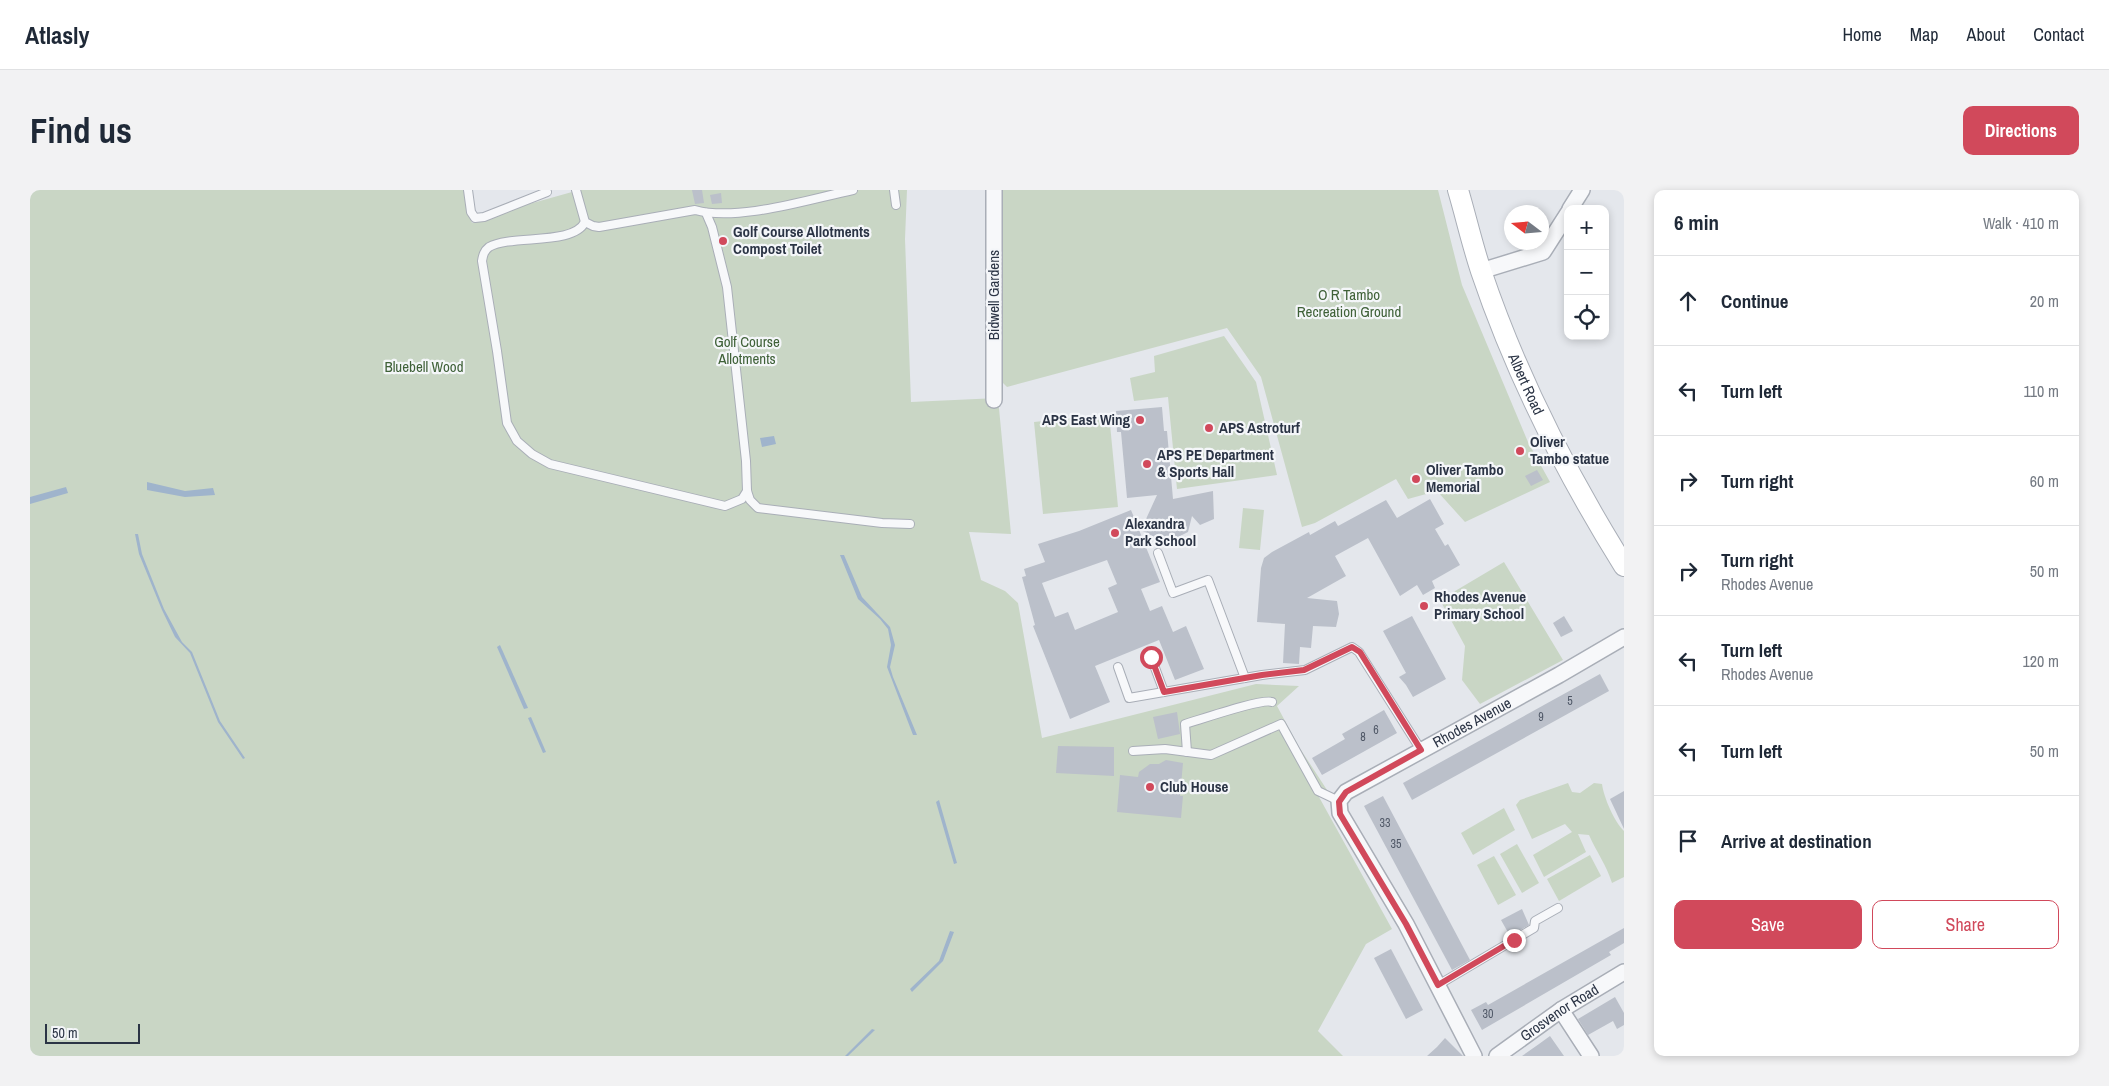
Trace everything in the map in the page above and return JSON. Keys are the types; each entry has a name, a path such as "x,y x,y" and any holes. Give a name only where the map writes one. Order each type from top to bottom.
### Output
{"main road":[{"name":"Albert Road","path":"1458,190 1481,271 1526,386 1552,441 1624,566"}],"street":[{"name":"Bidwell Gardens","path":"994,190 994,400"},
{"path":"1573,205 1582,190"},
{"path":"1481,271 1543,252 1564,219"},
{"name":"Rhodes Avenue","path":"1339,802 1346,792 1559,675 1624,637"},
{"path":"1339,802 1340,814 1406,924 1474,1056"},
{"name":"Grosvenor Road","path":"1497,1056 1561,1010 1624,972"},
{"path":"1561,1010 1591,1056"}],"lane":[{"path":"468,190 471,212 475,218 484,217 547,192"},
{"path":"576,190 585,222"},
{"path":"747,491 742,499 735,504 725,506 550,464 532,454 516,439 507,423 482,261 484,252 490,247 510,242 562,235 695,210 706,213 727,214 748,212 853,190"},
{"path":"894,190 896,205"},
{"path":"706,213 712,227 727,287 746,461 747,491 750,500 758,508 882,523 910,524"},
{"path":"585,222 599,227"},
{"path":"578,231 585,222"},
{"path":"1158,552 1173,593 1208,580 1245,678"},
{"path":"1118,667 1129,698 1304,670 1352,647 1360,652 1421,750"},
{"path":"1151,657 1164,692"},
{"path":"1187,752 1185,724 1256,703 1268,700 1272,702"},
{"path":"1134,751 1165,749 1211,755 1281,724 1318,791 1339,802"},
{"path":"1438,985 1534,928 1535,921 1558,908"}],"green space":[{"path":"30,190 464,190 472,223 572,192 571,190 907,190 905,239 911,402 998,398 1011,534 969,532 981,580 1005,591 1018,603 1042,738 1256,684 1299,686 1277,706 1299,747 1327,790 1319,797 1392,929 1366,944 1318,1031 1343,1056 30,1056"},
{"name":"O R Tambo Recreation Ground","path":"994,190 1438,190 1462,285 1528,442 1550,482 1465,522 1437,491 1408,499 1396,479 1315,523 1302,527 1261,377 1227,328 1007,387 1003,383 994,384"},
{"path":"1224,336 1256,382 1277,475 1177,489 1168,397 1134,401 1130,378 1155,372 1154,356"},
{"path":"1109,414 1118,507 1043,514 1034,422"},
{"path":"1243,508 1264,510 1260,550 1239,548"},
{"path":"1504,562 1563,660 1480,704 1462,680 1465,646 1440,600"},
{"path":"1568,783 1572,792 1580,793 1594,783 1602,784 1610,809 1624,831 1624,877 1612,883 1589,835 1578,834 1586,852 1544,877 1533,855 1572,832 1565,824 1532,839 1516,805 1520,800"},
{"path":"1504,808 1515,830 1473,855 1461,833"},
{"path":"1517,844 1539,883 1522,893 1500,854"},
{"path":"1590,855 1601,876 1559,901 1547,879"},
{"path":"1494,856 1516,895 1498,905 1477,865"}],"water":[{"path":"774,436 776,444 762,447 760,438"},
{"path":"147,482 185,491 213,488 215,495 185,497 147,490"},
{"path":"66,487 68,493 30,504 30,497"},
{"path":"135,534 138,534 142,554 164,609 182,642 192,652 220,721 245,758 243,759 218,722 190,653 175,637 162,610 139,554"},
{"path":"840,555 844,555 862,597 890,627 895,645 890,667 917,735 913,735 887,667 891,645 888,629 858,599"},
{"path":"500,645 528,708 524,709 497,647"},
{"path":"531,717 546,752 543,753 528,718"},
{"path":"939,800 957,863 954,864 936,802"},
{"path":"950,931 954,932 943,961 912,992 910,989 939,961"},
{"path":"872,1029 875,1030 848,1056 845,1056"}],"building":[{"path":"692,190 702,190 704,203 695,204"},
{"path":"721,193 722,203 712,204 710,195"},
{"path":"1162,407 1164,431 1167,431 1173,499 1213,491 1214,519 1200,525 1192,516 1188,532 1166,543 1141,530 1157,495 1127,498 1121,432 1117,432 1116,411"},
{"path":"1537,470 1543,480 1531,486 1525,476"},
{"path":"1430,499 1444,524 1435,529 1445,546 1448,544 1460,565 1432,581 1435,588 1423,595 1417,585 1400,596 1368,538 1335,556 1346,576 1307,598 1337,601 1339,614 1336,627 1313,626 1311,648 1300,647 1299,664 1283,663 1285,624 1257,622 1261,568 1264,558 1309,532 1310,535 1335,521 1338,526 1386,500 1397,518"},
{"path":"1131,510 1160,582 1141,589 1150,611 1162,606 1173,632 1186,626 1204,669 1175,680 1159,640 1095,666 1110,702 1070,719 1033,626 1035,625 1022,577 1026,576 1024,569 1045,562 1038,544 1079,531","holes":["1107,560 1117,584 1108,588 1118,612 1075,630 1068,612 1055,617 1042,583"]},
{"path":"1412,616 1446,679 1413,697 1399,677 1406,673 1383,631"},
{"path":"1564,616 1573,631 1561,637 1553,623"},
{"path":"1600,674 1609,691 1412,800 1403,783"},
{"path":"1384,710 1397,733 1322,775 1312,758 1345,739 1342,734"},
{"path":"1177,712 1180,734 1158,739 1153,717"},
{"path":"1058,746 1114,747 1114,776 1056,773"},
{"name":"Club House","path":"1166,760 1183,763 1180,796 1183,796 1181,818 1117,812 1120,775 1138,777 1139,772 1150,764 1159,764"},
{"path":"1624,791 1624,829 1610,799"},
{"path":"1383,796 1470,960 1452,970 1364,806"},
{"path":"1522,909 1529,925 1510,936 1501,920"},
{"path":"1624,928 1624,943 1609,952 1611,955 1482,1030 1471,1010 1486,1002 1488,1005"},
{"path":"1391,949 1423,1010 1406,1019 1374,958"},
{"path":"1615,997 1624,1013 1624,1025 1617,1029 1613,1021 1588,1035 1578,1019"},
{"path":"1550,1036 1564,1056 1522,1056 1539,1044"},
{"path":"1445,1038 1463,1056 1427,1056 1437,1047"}],"place":[{"name":"Golf Course Allotments Compost Toilet","path":"723,241"},
{"name":"APS East Wing","path":"1140,420"},
{"name":"APS Astroturf","path":"1209,428"},
{"name":"Oliver Tambo statue","path":"1520,451"},
{"name":"APS PE Department & Sports Hall","path":"1147,464"},
{"name":"Oliver Tambo Memorial","path":"1416,479"},
{"name":"Alexandra Park School","path":"1115,533"},
{"name":"Rhodes Avenue Primary School","path":"1424,606"},
{"name":"Club House","path":"1150,787"}],"route":[{"path":"1151,657 1164,692 1262,675 1304,670 1352,647 1360,652 1421,750 1346,792 1339,802 1340,814 1406,924 1438,985 1514,940"}],"park label":[{"name":"Golf Course Allotments","path":"747,350"},
{"name":"Bluebell Wood","path":"424,367"}]}
